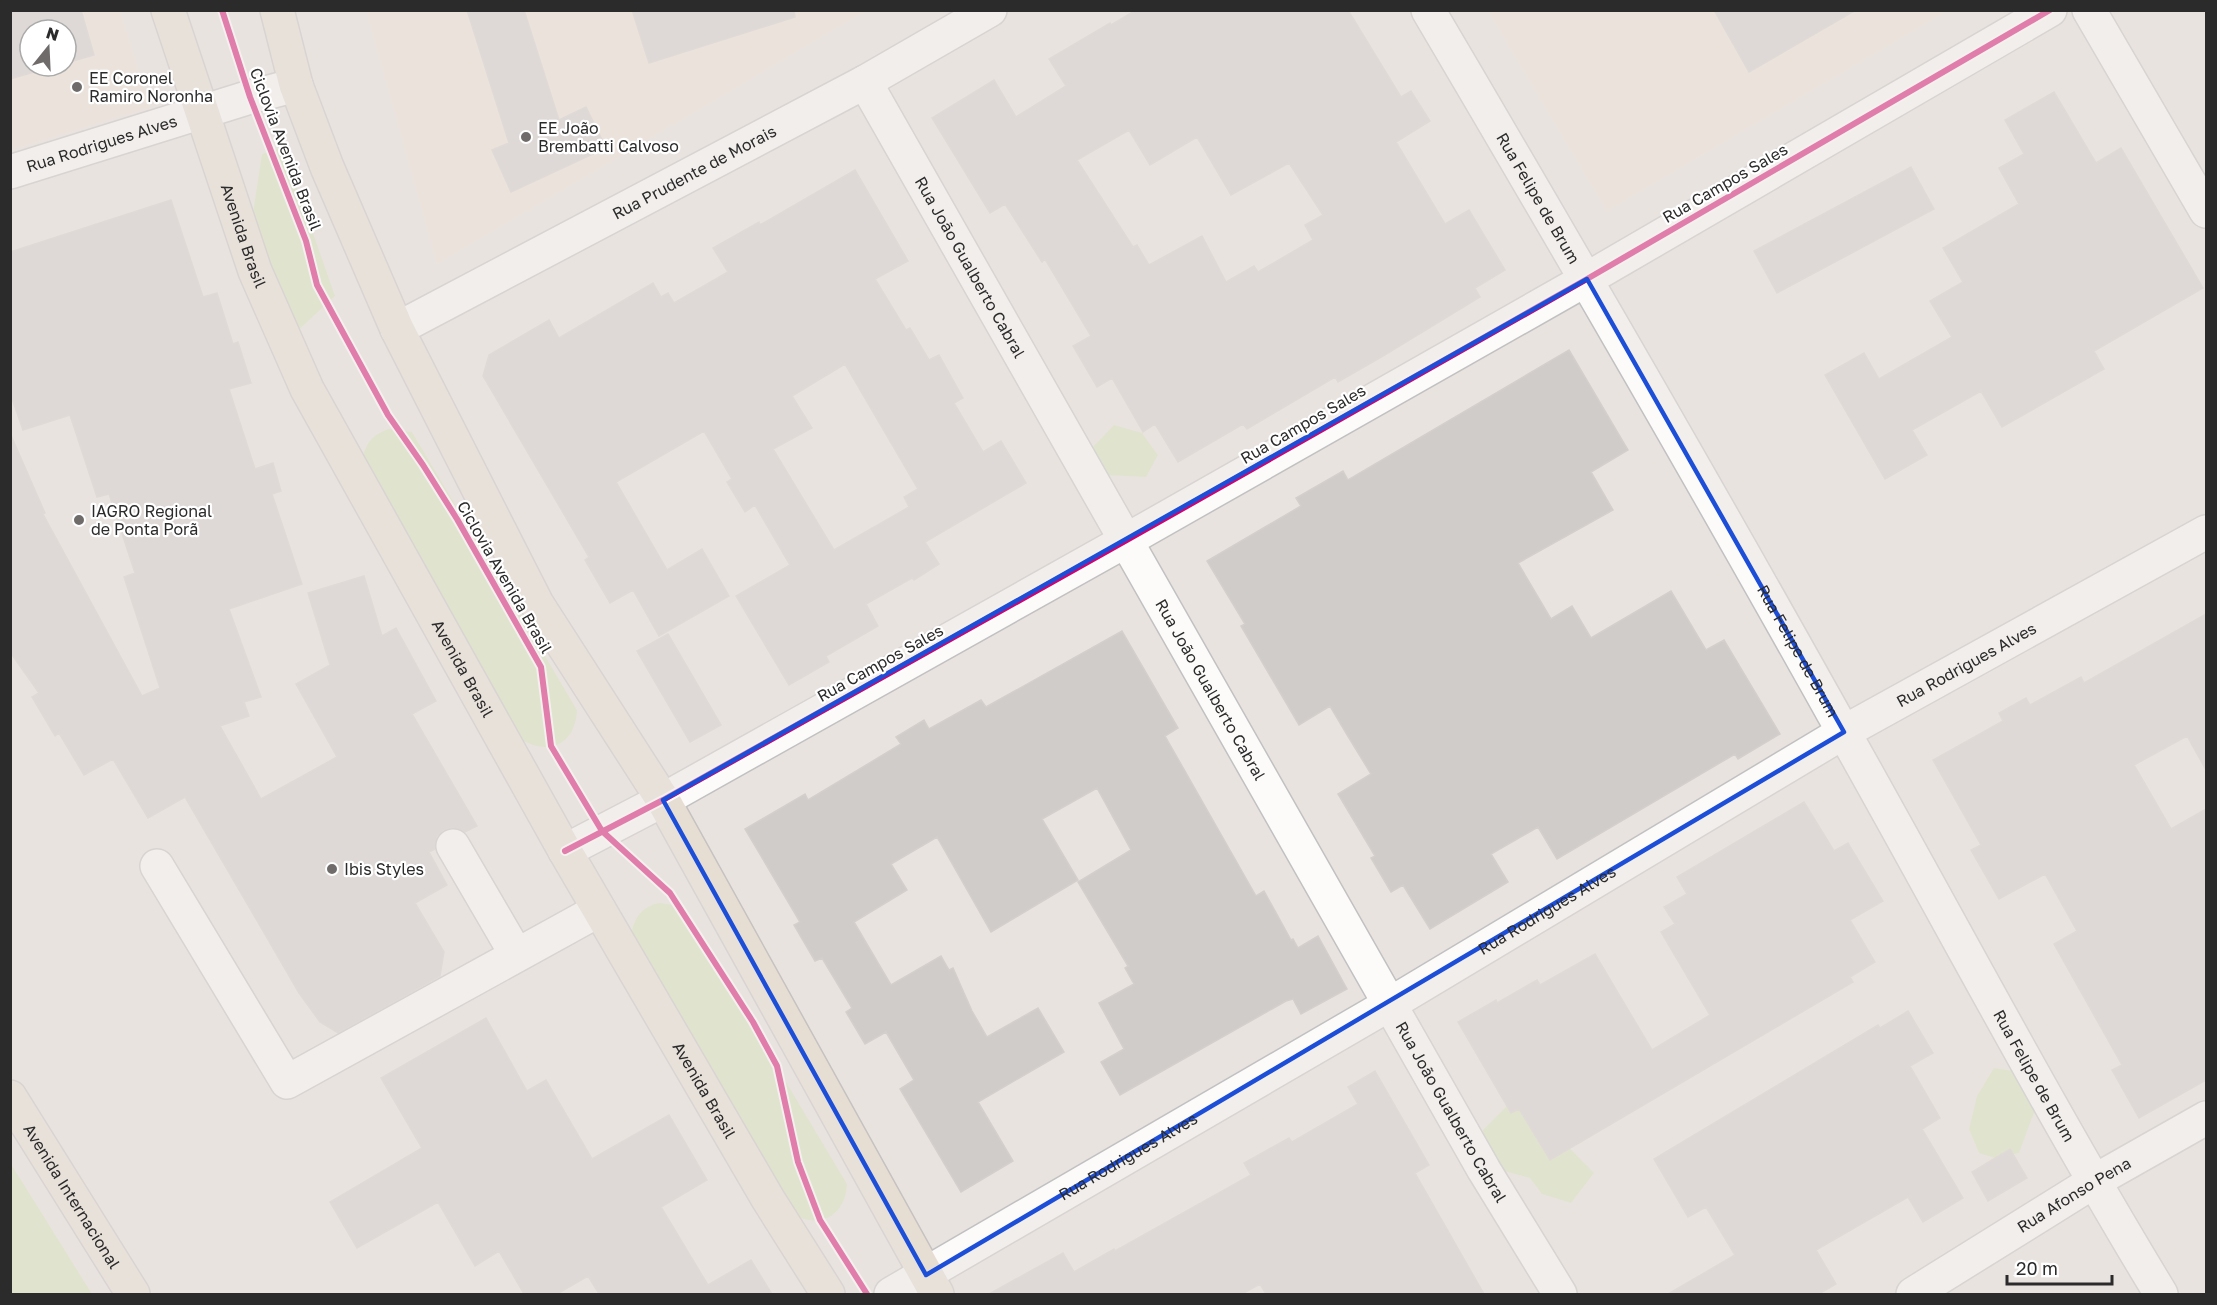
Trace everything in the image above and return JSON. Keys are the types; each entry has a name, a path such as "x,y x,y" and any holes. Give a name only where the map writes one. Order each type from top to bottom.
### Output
{"main road":[{"name":"Avenida Brasil","path":"168,10 255,272 307,389 565,851 768,1199 828,1294"},
{"path":"277,10 296,85 327,167 397,329 537,604 663,800 932,1285"},
{"name":"Avenida Internacional","path":"10,1097 133,1294"}],"street":[{"name":"Rua Prudente de Morais","path":"397,329 865,82 990,10"},
{"name":"Rua Felipe de Brum","path":"1428,10 1587,279 1844,732 2093,1182 2161,1294"},
{"name":"Rua Campos Sales","path":"565,851 663,800 1127,540 1587,279 2050,10"},
{"path":"2089,10 2206,211"},
{"name":"Rua João Gualberto Cabral","path":"865,82 1485,1170 1560,1294"},
{"name":"Rua Rodrigues Alves","path":"10,172 296,85"},
{"name":"Rua Rodrigues Alves","path":"891,1294 932,1285 1390,1004 1844,732 2206,532"},
{"path":"453,846 516,954"},
{"path":"157,866 287,1082 599,910"},
{"name":"Rua Afonso Pena","path":"1913,1294 2093,1182 2206,1118"}],"highlighted area":[{"path":"1587,279 1844,732 926,1275 663,800"}],"shaded area":[{"name":"EE João Brembatti Calvoso","path":"366,10 866,11 437,264"},
{"name":"EE Coronel Ramiro Noronha","path":"11,11 120,11 150,108 11,150"},
{"path":"1488,11 1947,11 1607,211"}],"green space":[{"path":"283,147 335,296 293,335 251,226 262,154"},
{"path":"1114,425 1142,433 1158,455 1146,477 1105,475 1091,449"},
{"path":"389,429 412,432 577,710 571,732 558,744 540,747 519,738 361,468 368,443 376,435"},
{"path":"659,903 681,906 847,1184 842,1203 831,1216 815,1221 796,1216 630,942 637,917 646,908"},
{"path":"1994,1068 2025,1073 2035,1110 2019,1153 1995,1158 1979,1153 1969,1129 1977,1096"},
{"path":"1523,1101 1594,1173 1571,1203 1542,1194 1530,1178 1486,1166 1483,1130 1507,1106"},
{"path":"11,1164 92,1294 11,1294"}],"building":[{"path":"10,10 81,10 94,55 78,60 78,18 18,18 18,77 10,79"},
{"path":"467,10 524,10 559,120 586,107 606,148 511,192 492,150 509,143"},
{"path":"632,10 794,10 795,17 649,63"},
{"path":"1136,10 1348,10 1401,97 1411,91 1430,121 1396,142 1445,224 1469,210 1505,270 1475,288 1480,297 1383,356 1338,382 1335,377 1247,429 1243,424 1178,462 1155,424 1143,432 1112,378 1097,387 1073,346 1091,336 1045,259 1042,262 1005,204 990,213 932,118 994,80 1016,117 1066,86 1049,59 1110,23 1111,25","holes":["1129,130 1150,165 1197,137 1231,195 1289,163 1323,215 1305,225 1313,240 1258,272 1254,266 1226,282 1202,236 1149,265 1137,245 1133,247 1077,160"]},
{"path":"1714,10 1856,10 1749,72"},
{"path":"2054,92 2096,163 2121,148 2203,288 2094,351 2104,369 2002,427 1981,391 1912,430 1927,455 1885,479 1825,375 1864,353 1879,379 1952,337 1930,301 1963,282 1943,248 2019,204 1999,168 2024,154 2005,120"},
{"path":"1911,167 1934,209 1777,293 1754,251"},
{"path":"855,170 908,261 875,279 906,330 910,328 929,360 939,355 963,398 954,403 983,452 1001,441 1026,483 925,542 939,564 914,580 912,578 866,604 878,626 826,656 829,662 789,685 736,596 790,565 755,505 745,512 727,482 732,479 704,431 616,482 667,570 702,549 729,596 659,636 633,590 610,603 585,560 589,557 483,376 489,355 549,320 559,338 653,283 661,297 668,293 674,303 728,272 713,248 759,222 760,225","holes":["845,364 918,489 904,497 909,507 834,550 773,449 812,428 792,396"]},
{"path":"171,200 203,297 217,293 233,344 238,342 251,383 229,389 255,469 273,463 281,491 272,494 302,584 229,609 261,697 244,702 249,716 220,726 261,799 337,757 296,684 330,665 308,593 364,576 382,636 396,628 436,701 412,714 477,826 465,832 452,827 443,830 437,836 435,849 429,852 447,885 415,903 444,952 440,976 338,1033 320,1022 299,993 185,797 148,818 113,759 84,775 59,733 55,736 32,697 39,693 10,652 10,433 45,513 43,514 142,696 160,688 124,577 135,573 109,494 97,497 70,415 23,430 10,393 10,252"},
{"path":"1569,350 1628,450 1591,472 1613,510 1518,563 1551,619 1572,606 1591,638 1671,591 1706,650 1724,640 1780,734 1738,759 1735,754 1557,859 1538,827 1491,854 1508,882 1430,929 1403,885 1391,892 1371,858 1375,856 1338,794 1371,774 1330,706 1299,725 1241,626 1245,624 1207,561 1301,506 1296,498 1343,471 1348,480"},
{"path":"2206,614 2206,770 2187,736 2134,765 2171,829 2206,809 2206,1080 2139,1118 2112,1070 2122,1065 2054,944 2077,931 2045,874 1999,899 1971,850 1981,845 1933,760 2003,721 1999,713 2026,698 2030,705 2081,677 2084,683"},
{"path":"1122,631 1178,728 1165,736 1256,896 1264,891 1291,940 1293,939 1298,948 1318,936 1347,989 1301,1014 1293,999 1286,1001 1120,1095 1101,1062 1124,1049 1099,1003 1134,984 1125,968 1128,966 1078,882 1131,850 1097,788 1042,819 1078,880 991,932 937,837 891,864 907,890 854,922 891,985 941,956 949,970 953,968 972,1011 987,1037 1038,1008 1064,1052 978,1102 1013,1161 961,1192 900,1089 914,1080 886,1032 865,1044 846,1012 852,1008 822,958 815,961 794,925 800,922 745,829 805,794 808,800 901,744 896,737 924,720 929,729 981,700 986,707"},
{"path":"668,634 721,725 690,742 637,651"},
{"path":"1804,802 1834,851 1848,843 1883,901 1850,920 1875,962 1850,977 1853,982 1550,1160 1519,1109 1511,1113 1458,1022 1537,980 1540,985 1595,954 1652,1050 1710,1015 1661,932 1675,924 1664,907 1687,894 1677,877"},
{"path":"1908,1011 1933,1053 1910,1066 1940,1118 1922,1129 1963,1198 1923,1222 1908,1197 1816,1250 1836,1284 1819,1294 1668,1294 1735,1255 1706,1207 1688,1217 1654,1159 1878,1025 1880,1028"},
{"path":"486,1018 527,1091 546,1080 592,1159 669,1115 707,1180 661,1207 708,1285 751,1260 772,1294 599,1294 588,1276 557,1294 524,1294 499,1251 475,1266 438,1202 357,1248 330,1202 422,1148 381,1078"},
{"path":"1375,1071 1429,1165 1415,1173 1484,1294 1266,1294 1260,1284 1242,1294 989,1294 1063,1253 1074,1272 1251,1175 1244,1163 1289,1138 1292,1142 1358,1104 1348,1087"},
{"path":"2010,1149 2027,1178 1988,1201 1972,1172"}],"cycle path":[{"name":"Ciclovia Avenida Brasil","path":"222,10 250,97 306,241 317,285 388,415 457,519 541,667 551,746 602,831 670,893 753,1022 777,1066 798,1162 820,1220 867,1294"},
{"path":"565,851 663,800 1127,540 1587,279 2050,10"}],"place":[{"name":"EE Coronel Ramiro Noronha","path":"77,87"},
{"name":"EE João Brembatti Calvoso","path":"526,137"},
{"name":"IAGRO Regional de Ponta Porã","path":"79,520"},
{"name":"Ibis Styles","path":"332,869"}]}
